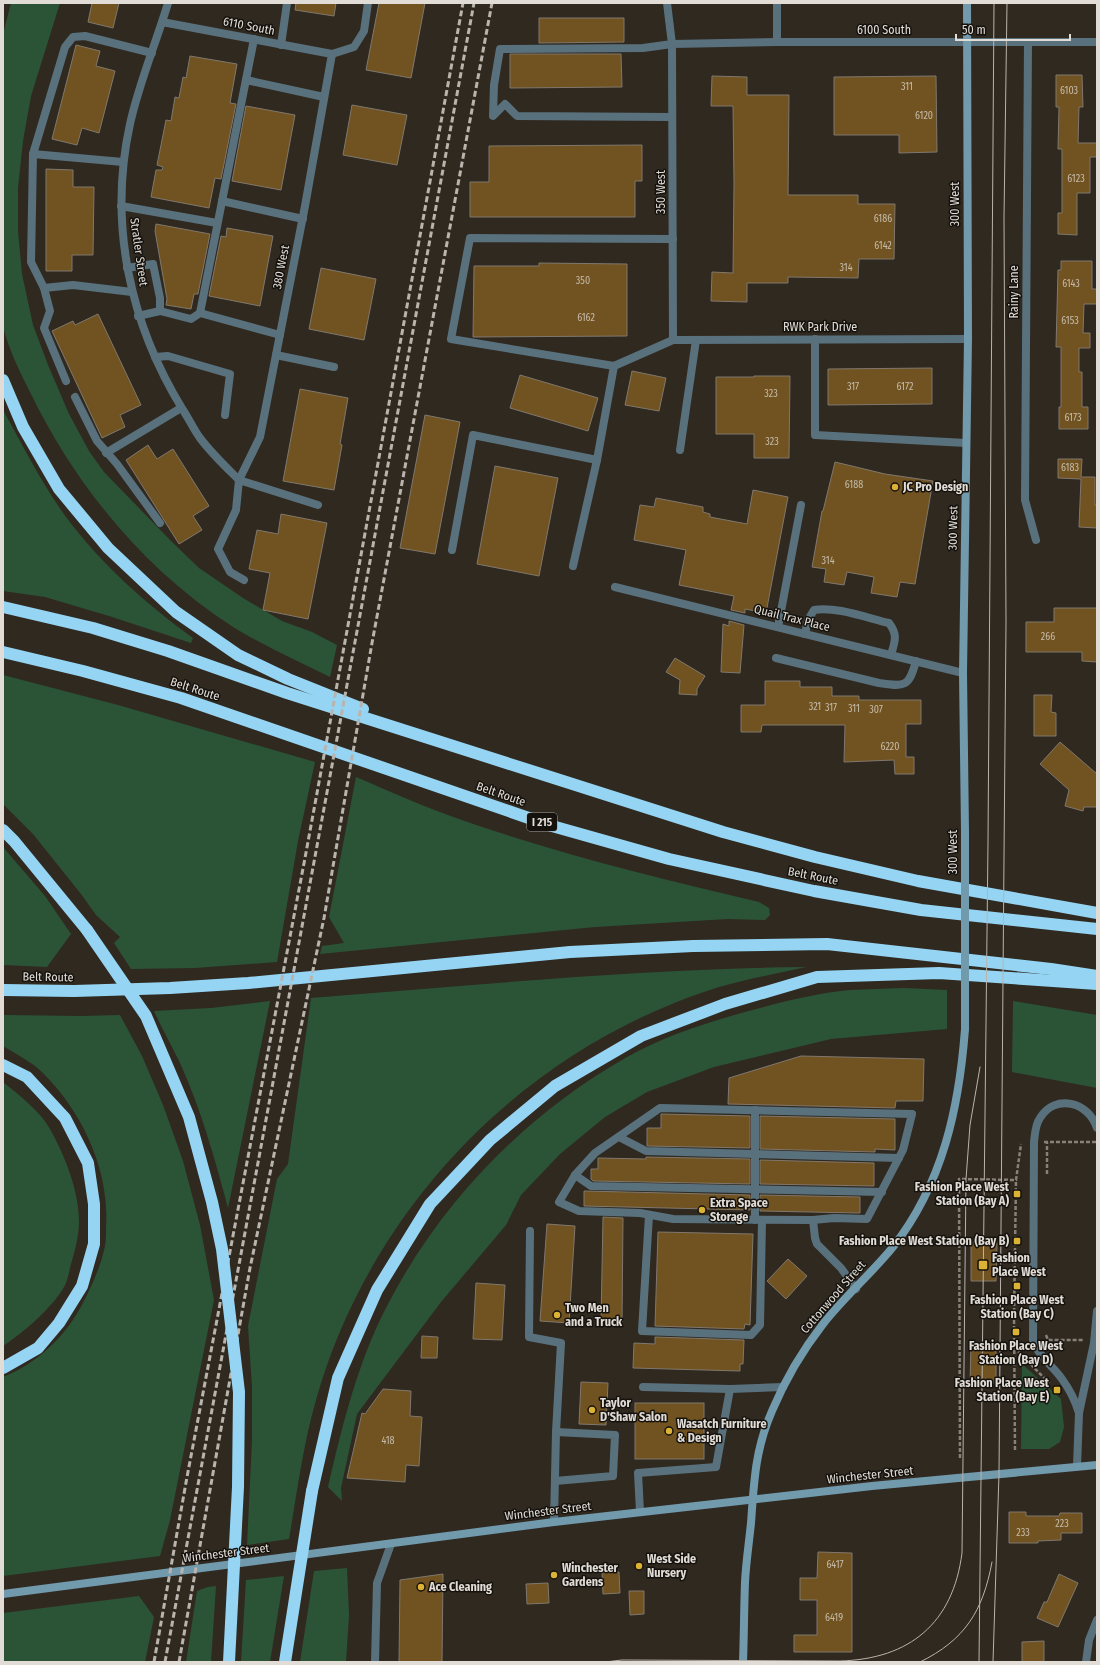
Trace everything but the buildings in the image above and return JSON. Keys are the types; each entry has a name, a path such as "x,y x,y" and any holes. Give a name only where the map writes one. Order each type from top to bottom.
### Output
{"highway":[{"path":"3,380 23,427 59,489 108,548 176,612 238,655 288,679 460,748"},
{"path":"3,607 93,628 168,651 287,693 723,832 815,857 918,881 1097,913"},
{"name":"Belt Route","path":"3,652 84,671 181,698 552,826 669,859 814,891 921,910 1097,929"},
{"path":"3,830 14,841 86,930 146,1016 189,1117 212,1202 222,1248 239,1392 238,1487 229,1662"},
{"name":"Belt Route","path":"3,990 74,991 170,988 248,983 570,952 701,946 827,944 1051,969 1097,976"},
{"path":"285,1662 312,1491 338,1378 377,1290 430,1204 490,1140 555,1086 641,1036 725,1004 817,977 939,973 1097,984"},
{"path":"3,1066 26,1077 65,1118 88,1163 94,1204 94,1244 82,1286 59,1323 38,1348 3,1368"}],"street":[{"name":"Stratler Street","path":"168,3 130,124 123,162 121,206 127,268 138,316 167,384 200,438 239,480"},
{"path":"281,44 287,3"},
{"path":"332,54 354,46 364,31 368,3"},
{"name":"350 West","path":"667,3 672,44 674,340"},
{"path":"777,3 777,42"},
{"name":"300 West","path":"965,1029 964,673 968,339 967,3"},
{"name":"6110 South","path":"162,22 332,54"},
{"path":"66,381 44,328 50,311 44,288 31,262 33,154 65,46 73,37 85,36 152,53"},
{"path":"138,316 160,311 191,319 200,313 254,39"},
{"name":"6100 South","path":"672,117 517,116 505,104 493,116 494,85 500,49 643,48 672,44 777,42 1097,42"},
{"name":"Rainy Lane","path":"1028,42 1025,500 1036,540"},
{"name":"380 West","path":"239,480 260,437 303,219 332,54"},
{"path":"246,80 324,97"},
{"path":"33,154 123,162"},
{"path":"222,201 303,219"},
{"path":"121,206 217,223"},
{"path":"673,238 470,238 451,339 614,366 674,340"},
{"path":"127,268 152,264 160,298 160,311"},
{"path":"44,288 73,285 132,292"},
{"path":"200,313 280,335"},
{"path":"815,339 816,435 966,443"},
{"name":"RWK Park Drive","path":"674,340 968,339"},
{"path":"680,450 696,340"},
{"path":"276,355 334,367"},
{"path":"155,356 168,356 230,374 226,415"},
{"path":"573,566 597,460 614,366"},
{"path":"75,396 97,441 117,464 160,523"},
{"path":"106,453 182,408"},
{"path":"452,550 473,434 597,460"},
{"path":"244,580 230,572 218,548 236,510 239,480 318,505"},
{"path":"778,627 801,505"},
{"name":"Quail Trax Place","path":"615,587 964,673"},
{"path":"805,634 808,620 814,610 823,608 845,612 889,624 895,631 892,655"},
{"path":"776,658 896,686 905,684 911,677 916,661"},
{"name":"Cottonwood Street","path":"743,1662 745,1580 757,1454 772,1411 793,1367 823,1324 893,1246 914,1217 936,1170 949,1131 961,1073 965,1029"},
{"path":"1079,1413 1073,1394 1062,1378 1039,1352 1033,1341 1034,1142 1037,1124 1040,1118 1048,1109 1060,1104 1074,1104 1087,1110 1095,1121 1097,1128"},
{"path":"660,1108 912,1114 903,1150 867,1219 834,1218 759,1221 673,1219 640,1213 579,1211 559,1202 576,1175 595,1153 619,1137 660,1108"},
{"path":"649,1215 642,1331 751,1335 760,1324 759,1221 755,1190 755,1110"},
{"path":"619,1137 646,1151 899,1158"},
{"path":"576,1175 591,1186 882,1192"},
{"path":"813,1220 817,1244 841,1268 856,1289"},
{"path":"530,1231 529,1337 561,1342 556,1432 554,1522"},
{"path":"1077,1466 1079,1413 1094,1342 1097,1311"},
{"path":"643,1387 730,1389 783,1387"},
{"path":"640,1512 638,1473 716,1467 730,1389"},
{"path":"555,1480 613,1476 615,1436 556,1432"},
{"name":"Winchester Street","path":"3,1594 554,1522 752,1499 1097,1465"},
{"path":"375,1662 377,1583 391,1544"},
{"path":"1086,1662 1090,1640 1097,1620"}],"path":[{"path":"1047,1142 1047,1182"},
{"path":"1087,1142 1097,1142"},
{"path":"959,1179 960,1458"},
{"path":"1015,1450 1014,1347 1016,1180"},
{"path":"1045,1332 1048,1340 1084,1340"},
{"path":"1014,1347 1052,1386"}],"green space":[{"path":"11,3 60,3 31,96 23,141 18,188 18,231 22,274 33,325 69,414 89,451 104,472 199,568 243,598 282,621 312,632 337,645 330,677 269,647 233,627 171,580 143,553 116,524 92,494 70,462 49,429 19,369 8,344 3,327 3,34"},
{"path":"3,410 33,465 66,517 109,567 141,597 193,638 191,643 45,597 3,591"},
{"path":"3,675 118,705 315,762 298,841 277,962 195,968 131,969 114,943 120,937 96,915 33,834 3,804"},
{"path":"356,777 443,813 531,843 645,874 759,902 769,908 770,915 765,920 728,919 595,927 320,954 322,946 344,943 329,917"},
{"path":"3,847 45,896 71,934 47,967 3,965"},
{"path":"806,967 740,982 701,993 634,1021 570,1057 512,1100 459,1150 412,1205 372,1266 340,1331 311,1417 289,1539 247,1545 252,1441 252,1387 248,1326 277,1179 288,1164 311,998 620,974 744,968"},
{"path":"904,988 947,990 947,1029 831,1039 714,1067 647,1092 605,1117 560,1154 521,1195 506,1225 441,1302 357,1414 341,1488 342,1501 328,1487 344,1424 363,1361 380,1320 401,1280 426,1241 453,1204 516,1138 551,1108 588,1081 627,1057 659,1041 692,1028 726,1017 805,997 850,990"},
{"path":"270,1001 228,1208 213,1153 195,1098 180,1063 154,1011 211,1008"},
{"path":"1013,1001 1097,1015 1097,1088 1012,1072"},
{"path":"3,1015 120,1015 142,1056 163,1105 183,1161 200,1225 214,1300 170,1520 160,1556 3,1576 3,1377 28,1364 50,1347 68,1327 76,1315 99,1268 106,1240 106,1207 98,1164 82,1125 57,1089 39,1069 3,1046"},
{"path":"3,1082 35,1109 50,1129 66,1162 74,1186 77,1198 79,1222 75,1248 64,1287 59,1295 36,1320 3,1346"},
{"path":"1022,1364 1061,1399 1064,1427 1060,1442 1049,1449 1021,1449"},
{"path":"347,1568 349,1615 346,1662 300,1662 314,1571"},
{"path":"284,1576 270,1662 241,1662 246,1580"},
{"path":"216,1586 211,1662 186,1662 197,1591"},
{"path":"139,1596 154,1617 145,1662 3,1662 3,1613"}],"tram line":[{"path":"979,1662 988,842 994,3"},
{"path":"993,1662 999,1474 1006,622 1004,217 1007,3"},
{"path":"605,1662 622,1660 840,1661 865,1659 887,1653 907,1644 924,1632 938,1617 949,1599 957,1578 962,1553 966,1179 970,1125 980,1067"},
{"path":"920,1662 949,1644 970,1622 983,1595 992,1562"}],"railway":[{"path":"154,1662 187,1477 305,858 463,3"},
{"path":"165,1662 474,3"},
{"path":"179,1662 250,1268 324,918 372,643 492,3"}],"place":[{"name":"JC Pro Design","path":"895,487"},
{"name":"Fashion Place West Station (Bay A)","path":"1017,1194"},
{"name":"Extra Space Storage","path":"702,1210"},
{"name":"Fashion Place West Station (Bay B)","path":"1017,1241"},
{"name":"Fashion Place West","path":"983,1265"},
{"name":"Fashion Place West Station (Bay C)","path":"1017,1286"},
{"name":"Two Men and a Truck","path":"557,1315"},
{"name":"Fashion Place West Station (Bay D)","path":"1016,1332"},
{"name":"Fashion Place West Station (Bay E)","path":"1057,1390"},
{"name":"Taylor D'Shaw Salon","path":"592,1410"},
{"name":"Wasatch Furniture & Design","path":"669,1431"},
{"name":"West Side Nursery","path":"639,1566"},
{"name":"Winchester Gardens","path":"554,1575"},
{"name":"Ace Cleaning","path":"421,1587"}]}
